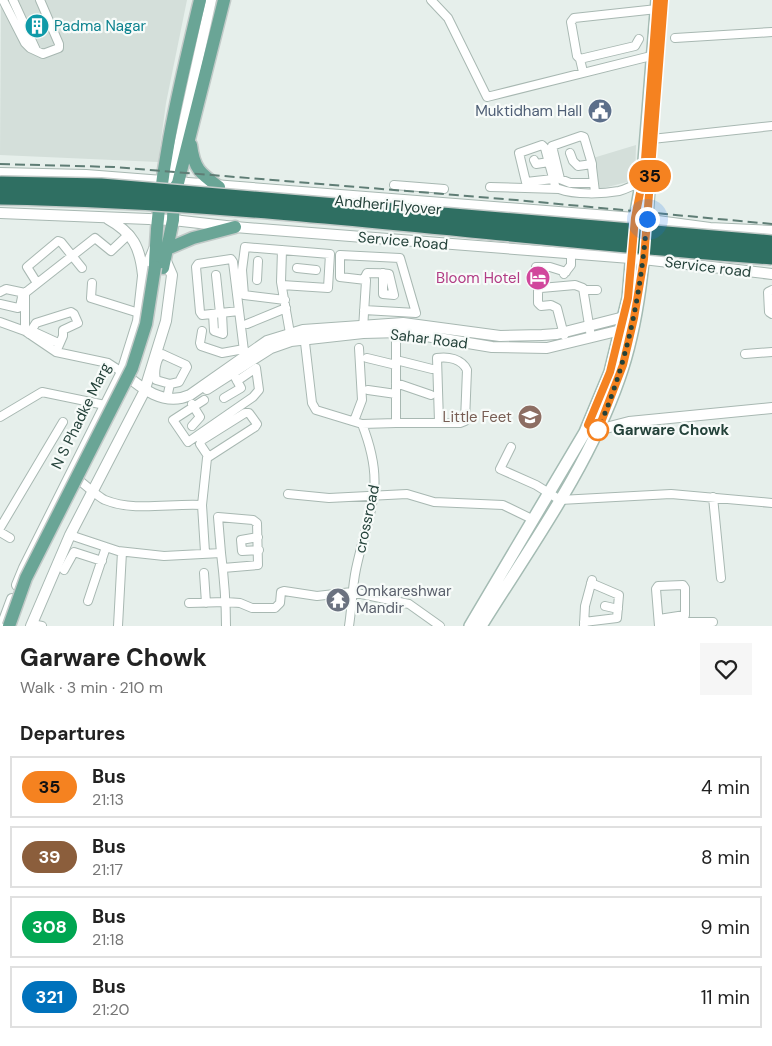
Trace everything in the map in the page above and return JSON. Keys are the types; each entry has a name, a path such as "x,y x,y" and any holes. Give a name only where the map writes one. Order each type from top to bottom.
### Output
{"highway":[{"name":"Andheri Flyover","path":"0,184 101,186 772,243"},
{"name":"Andheri Flyover","path":"0,197 64,198 252,210 772,257"}],"main road":[{"path":"171,184 171,123 200,0"},
{"path":"220,186 201,174 193,162 190,138 191,112 224,0"},
{"path":"641,218 652,139 659,3"},
{"path":"481,626 560,500 593,427 619,378 638,259 642,183 656,54"},
{"path":"171,184 190,138"},
{"name":"N S Phadke Marg","path":"161,258 158,219 171,184"},
{"name":"N S Phadke Marg","path":"161,258 173,220 171,184"},
{"path":"9,626 26,578 132,368 146,324 161,258 193,238 236,227"},
{"path":"17,626 53,538 139,370 151,328 161,258"},
{"path":"470,626 550,493 593,427"}],"street":[{"path":"3,0 25,43 43,54 59,48 59,44 40,0"},
{"path":"171,184 191,112 211,0"},
{"path":"431,0 448,18 487,97 656,54"},
{"path":"7,10 15,3 36,50"},
{"path":"583,72 580,59 577,56 571,22 574,18 598,17 659,3"},
{"path":"674,38 772,32"},
{"path":"580,59 635,46 639,38"},
{"path":"652,139 772,126"},
{"path":"594,183 570,183 560,179 550,148 581,136 584,137 592,164 595,192"},
{"path":"553,179 526,182 519,153 542,145 549,162 556,189"},
{"path":"570,153 574,164 578,166 592,164"},
{"path":"534,160 536,164 549,162"},
{"path":"0,173 86,175 171,184 220,186 641,218 710,228 772,232"},
{"path":"490,187 595,192 617,191 642,183"},
{"path":"394,185 441,189 432,202"},
{"path":"428,188 432,202"},
{"path":"0,214 158,219"},
{"path":"105,217 123,227 129,234 141,260 143,276"},
{"name":"Service Road","path":"158,219 638,259"},
{"path":"0,304 20,307 24,293 95,238 111,251 129,234"},
{"path":"37,283 26,267 58,241 61,242 82,268"},
{"path":"282,285 328,288 330,254 245,248 242,270 244,295 286,304"},
{"path":"282,250 282,285 291,337"},
{"path":"307,269 308,252"},
{"path":"536,267 550,268 564,274 571,265 571,254"},
{"path":"364,279 340,277 340,255 400,258 416,312 364,310"},
{"name":"N S Phadke Marg","path":"2,626 24,568 122,372 139,313 143,276 161,258 172,276 166,321 144,392 109,469 93,489 70,535 31,625"},
{"path":"233,374 244,353 239,311 231,259 198,264 196,267 200,312 202,315 239,311"},
{"name":"Service road","path":"638,259 772,274"},
{"path":"258,261 258,280"},
{"path":"298,268 316,270"},
{"path":"242,270 258,271"},
{"path":"363,329 366,282 364,279 367,272 383,273"},
{"path":"216,275 218,313"},
{"path":"92,282 92,298 139,313"},
{"path":"567,307 541,306 538,303 538,291 541,288 575,286 585,290 597,290"},
{"path":"0,292 6,289 24,293"},
{"path":"585,290 591,337"},
{"path":"770,315 768,293 772,290"},
{"path":"24,293 32,334 56,352 108,364 122,372 144,392 167,398 188,396 233,374 291,337"},
{"path":"247,324 286,304"},
{"path":"557,308 565,344"},
{"path":"32,334 36,323 71,312 74,314 78,323 63,330 63,336 56,352"},
{"path":"202,331 201,346 222,353 244,353 267,341 403,323 429,332 456,336 518,336 563,332 629,318"},
{"path":"0,322 56,342"},
{"name":"Sahar Road","path":"456,336 492,347 547,348 626,331"},
{"path":"304,335 312,403 316,410 362,424 460,423 465,421 467,370 462,362 437,358 439,422"},
{"path":"518,336 518,348"},
{"path":"396,341 396,423"},
{"path":"354,421 362,400 359,348"},
{"path":"745,354 772,352"},
{"path":"162,354 186,364 179,382 170,384 156,380 155,377 157,362 162,354"},
{"path":"367,358 432,369"},
{"path":"204,400 174,420 188,442 253,397 258,390 256,368 233,374"},
{"path":"224,398 241,388 233,374"},
{"path":"396,383 431,395"},
{"path":"167,398 170,384"},
{"path":"368,390 396,394"},
{"path":"0,417 42,392 105,405"},
{"path":"188,396 200,417 192,426"},
{"path":"593,427 772,408"},
{"path":"205,552 202,505 206,462 208,456 255,427 256,424 249,413 245,413 202,440 200,444 208,456"},
{"path":"10,538 0,530 63,422"},
{"name":"crossroad","path":"349,626 353,598 352,592 375,495 373,451 362,424"},
{"path":"511,446 500,469 550,493 560,500 672,494 772,503"},
{"path":"71,474 93,489 102,499 116,503 142,506 202,505"},
{"path":"29,478 38,483"},
{"path":"288,494 329,498 408,494 434,502 503,505 534,520"},
{"path":"713,497 721,578"},
{"path":"223,568 257,566 259,563 258,537 255,522 219,517 217,519 226,602 224,617 226,626"},
{"path":"70,535 122,552 164,556 205,552 221,553"},
{"path":"258,537 241,540 242,551 258,550"},
{"path":"88,601 106,547"},
{"path":"64,570 74,552 102,561"},
{"path":"118,626 122,552"},
{"path":"204,573 206,603"},
{"path":"591,582 617,593 620,599 618,609 615,620 584,624 585,606 591,582"},
{"path":"682,585 685,588 686,615 660,624 656,589 658,586 682,585"},
{"path":"190,603 226,602 264,610 275,608 280,603 281,592 284,591 318,596 352,592 409,604 440,626"},
{"path":"605,606 618,609"},
{"path":"676,619 712,622"},
{"path":"31,625 42,626"}],"shaded area":[{"path":"1,0 187,0 166,103 158,162 0,155"},
{"path":"636,145 635,180 596,190 593,158"}],"railway":[{"path":"0,164 114,167 516,200 772,224"}],"bus line":[{"name":"35","path":"657,0 644,173 635,218 628,298 610,372 588,425 598,430 623,365 634,318 644,259 656,84 664,0"}],"place":[{"name":"Padma Nagar","path":"37,26"},
{"name":"Muktidham Hall","path":"600,111"},
{"name":"Bloom Hotel","path":"538,278"},
{"name":"Little Feet","path":"530,417"},
{"name":"Garware Chowk","path":"598,430"},
{"name":"Omkareshwar Mandir","path":"338,600"}],"route":[{"path":"598,430 619,378 634,318 644,259 647,219"}]}
